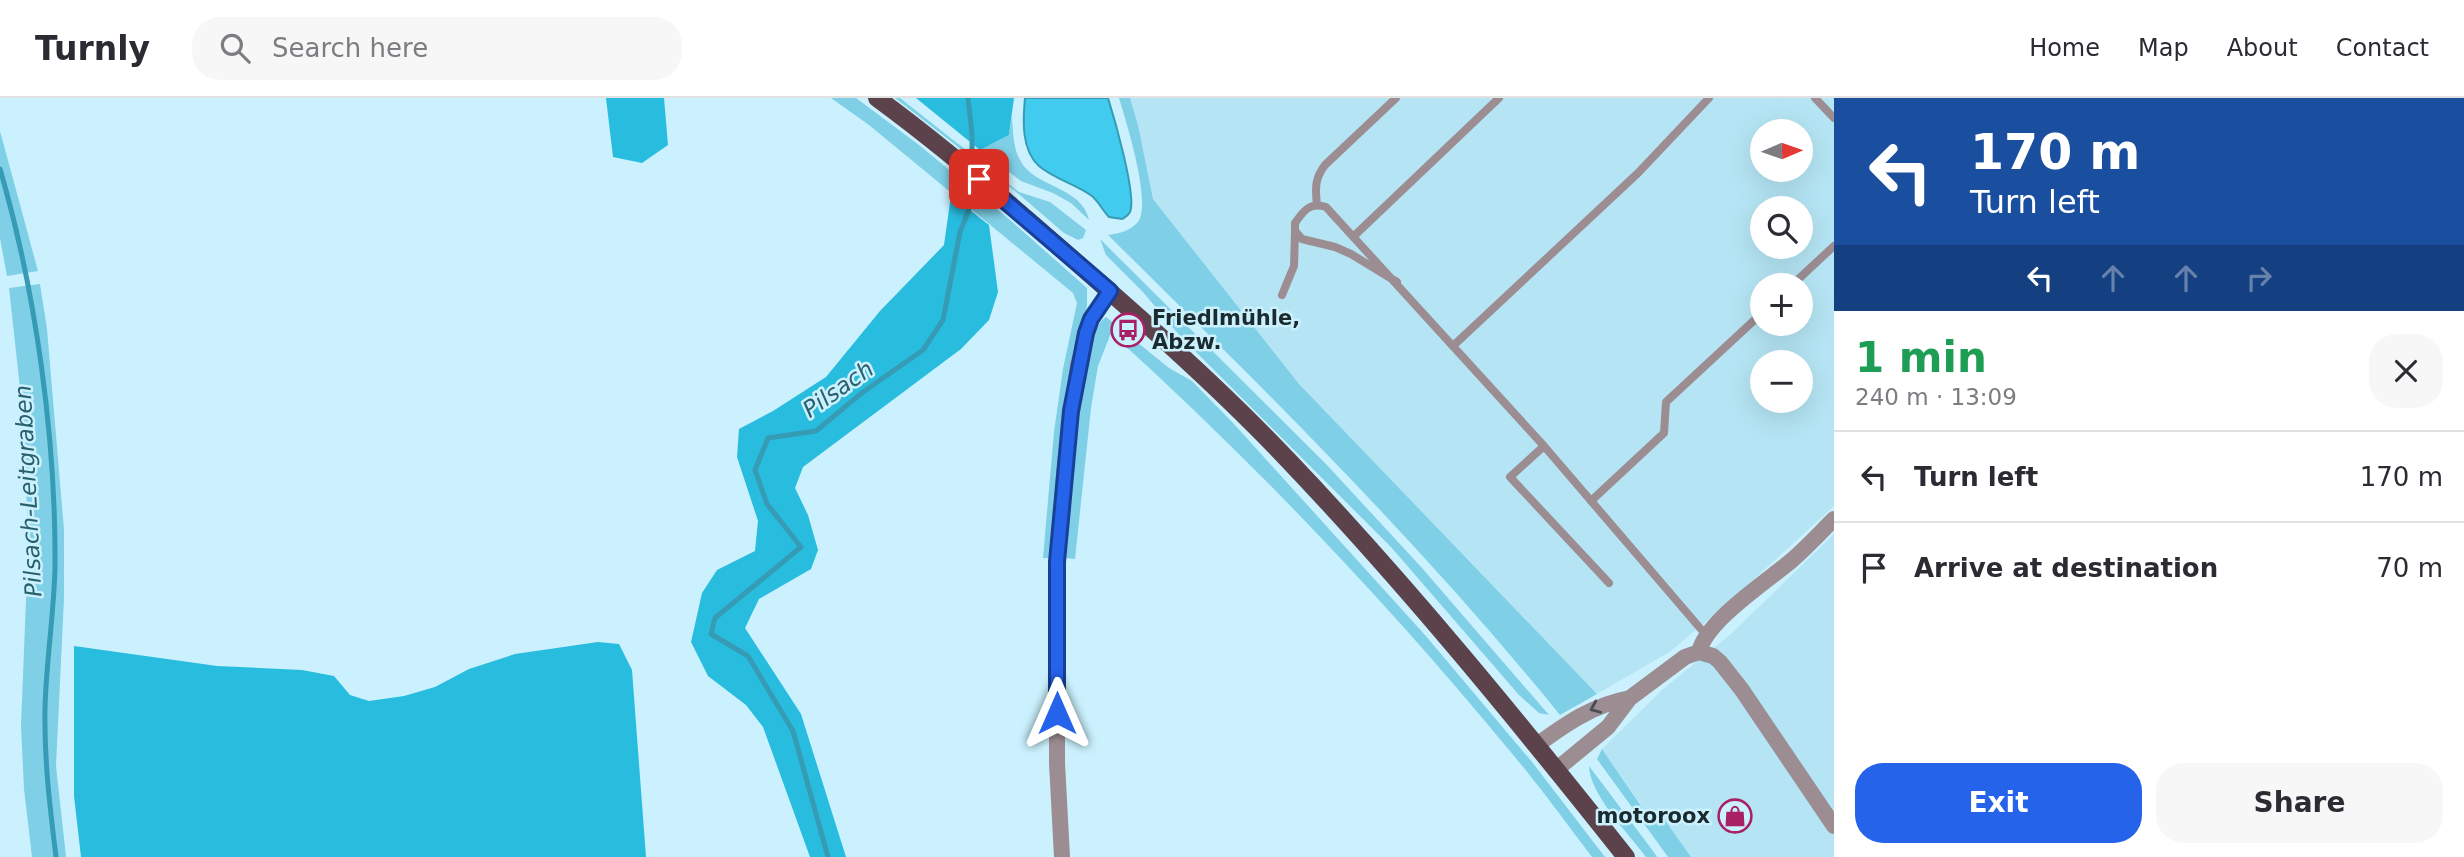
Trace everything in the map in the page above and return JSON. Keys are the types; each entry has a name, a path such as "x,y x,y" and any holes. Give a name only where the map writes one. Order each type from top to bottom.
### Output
{"main road":[{"path":"877,98 960,162 1110,291 1218,390 1287,459 1420,606 1557,769 1626,857"}],"street":[{"path":"1062,857 1057,763 1057,562 1065,464 1078,365 1091,319 1110,291"},
{"path":"1699,652 1706,635 1715,625 1793,559 1834,519"},
{"path":"1557,769 1608,727 1630,698 1685,657 1699,652 1713,656 1735,681 1834,826"},
{"path":"1537,745 1583,713 1630,698"}],"lane":[{"path":"1317,205 1317,176 1325,165 1396,98"},
{"path":"1354,236 1499,98"},
{"path":"1454,345 1638,173 1710,98"},
{"path":"1815,98 1834,118"},
{"path":"1282,295 1294,266 1295,223 1310,206 1326,207 1545,446 1706,635"},
{"path":"1296,231 1303,239 1351,254 1397,282"},
{"path":"1805,273 1834,246"},
{"path":"1591,500 1664,433 1666,402 1750,324"},
{"path":"1545,446 1510,477 1609,583"}],"shaded area":[{"path":"606,98 664,98 668,145 642,163 613,157"},
{"path":"831,98 856,98 919,145 1087,288 1087,307 1071,361 1051,558 1043,558 1054,432 1063,369 1077,303 1073,293 869,125"},
{"path":"895,98 900,98 1019,192 1050,202 1086,230 1083,238 1078,240 1064,233 1015,191"},
{"path":"916,98 1014,98 1009,135 980,150"},
{"path":"1025,98 1108,98 1128,174 1131,203 1127,215 1122,219 1109,217 1092,196 1039,166 1029,152 1024,134"},
{"path":"1119,98 1130,98 1153,199 1299,384 1597,694 1560,715 1398,529 1284,410 1108,235 1132,228 1138,222 1141,212 1140,180"},
{"path":"1130,98 1834,98 1834,506 1671,651 1597,694 1299,384 1153,199"},
{"path":"1012,117 1016,150 1020,160 1036,176 1077,200 1085,209 1089,220 1071,203 1021,181 980,150 1009,135"},
{"path":"0,131 38,271 7,276 0,238"},
{"path":"951,195 989,225 998,292 989,320 961,349 803,467 795,488 808,515 818,550 811,569 759,599 745,628 801,714 846,857 810,857 763,727 746,705 708,676 691,642 702,593 717,570 755,551 758,521 737,457 739,429 826,377 880,311 944,245"},
{"path":"1100,239 1326,464 1422,568 1549,715 1539,713 1519,695 1391,547 1180,336 1142,291 1106,255"},
{"path":"40,284 47,329 64,530 64,598 56,766 66,857 32,857 24,789 21,726 28,549 19,379 9,288"},
{"path":"1106,317 1169,368 1192,381 1233,423 1425,635 1532,762 1605,857 1592,857 1534,780 1370,590 1269,484 1111,333 1098,366 1091,408 1075,559 1065,558 1081,390 1096,330"},
{"path":"1834,534 1834,857 1691,857 1662,816 1653,822 1602,749 1662,690 1732,633"},
{"path":"598,642 619,644 632,670 646,857 81,857 74,796 74,646 217,666 302,670 334,676 350,695 369,701 404,696 435,687 469,669 515,654"},
{"path":"1602,749 1652,822 1662,816 1691,857 1668,857 1597,759"},
{"path":"1589,766 1657,857 1646,857 1612,814 1596,789"}],"waterway":[{"name":"Pilsach","path":"968,98 972,167"},
{"name":"Pilsach-Leitgraben","path":"0,169 24,265 48,417 55,567 45,728 56,857"},
{"name":"Pilsach","path":"828,857 793,731 748,656 711,634 715,618 801,547 767,504 755,470 768,438 816,431 863,392 923,350 943,320 960,232 973,199 973,180"}],"place":[{"name":"Friedlmühle, Abzw.","path":"1128,330"},
{"name":"motoroox","path":"1735,816"}],"route":[{"path":"979,179 1110,291 1091,319 1086,333 1071,411 1057,562 1057,713"}]}
